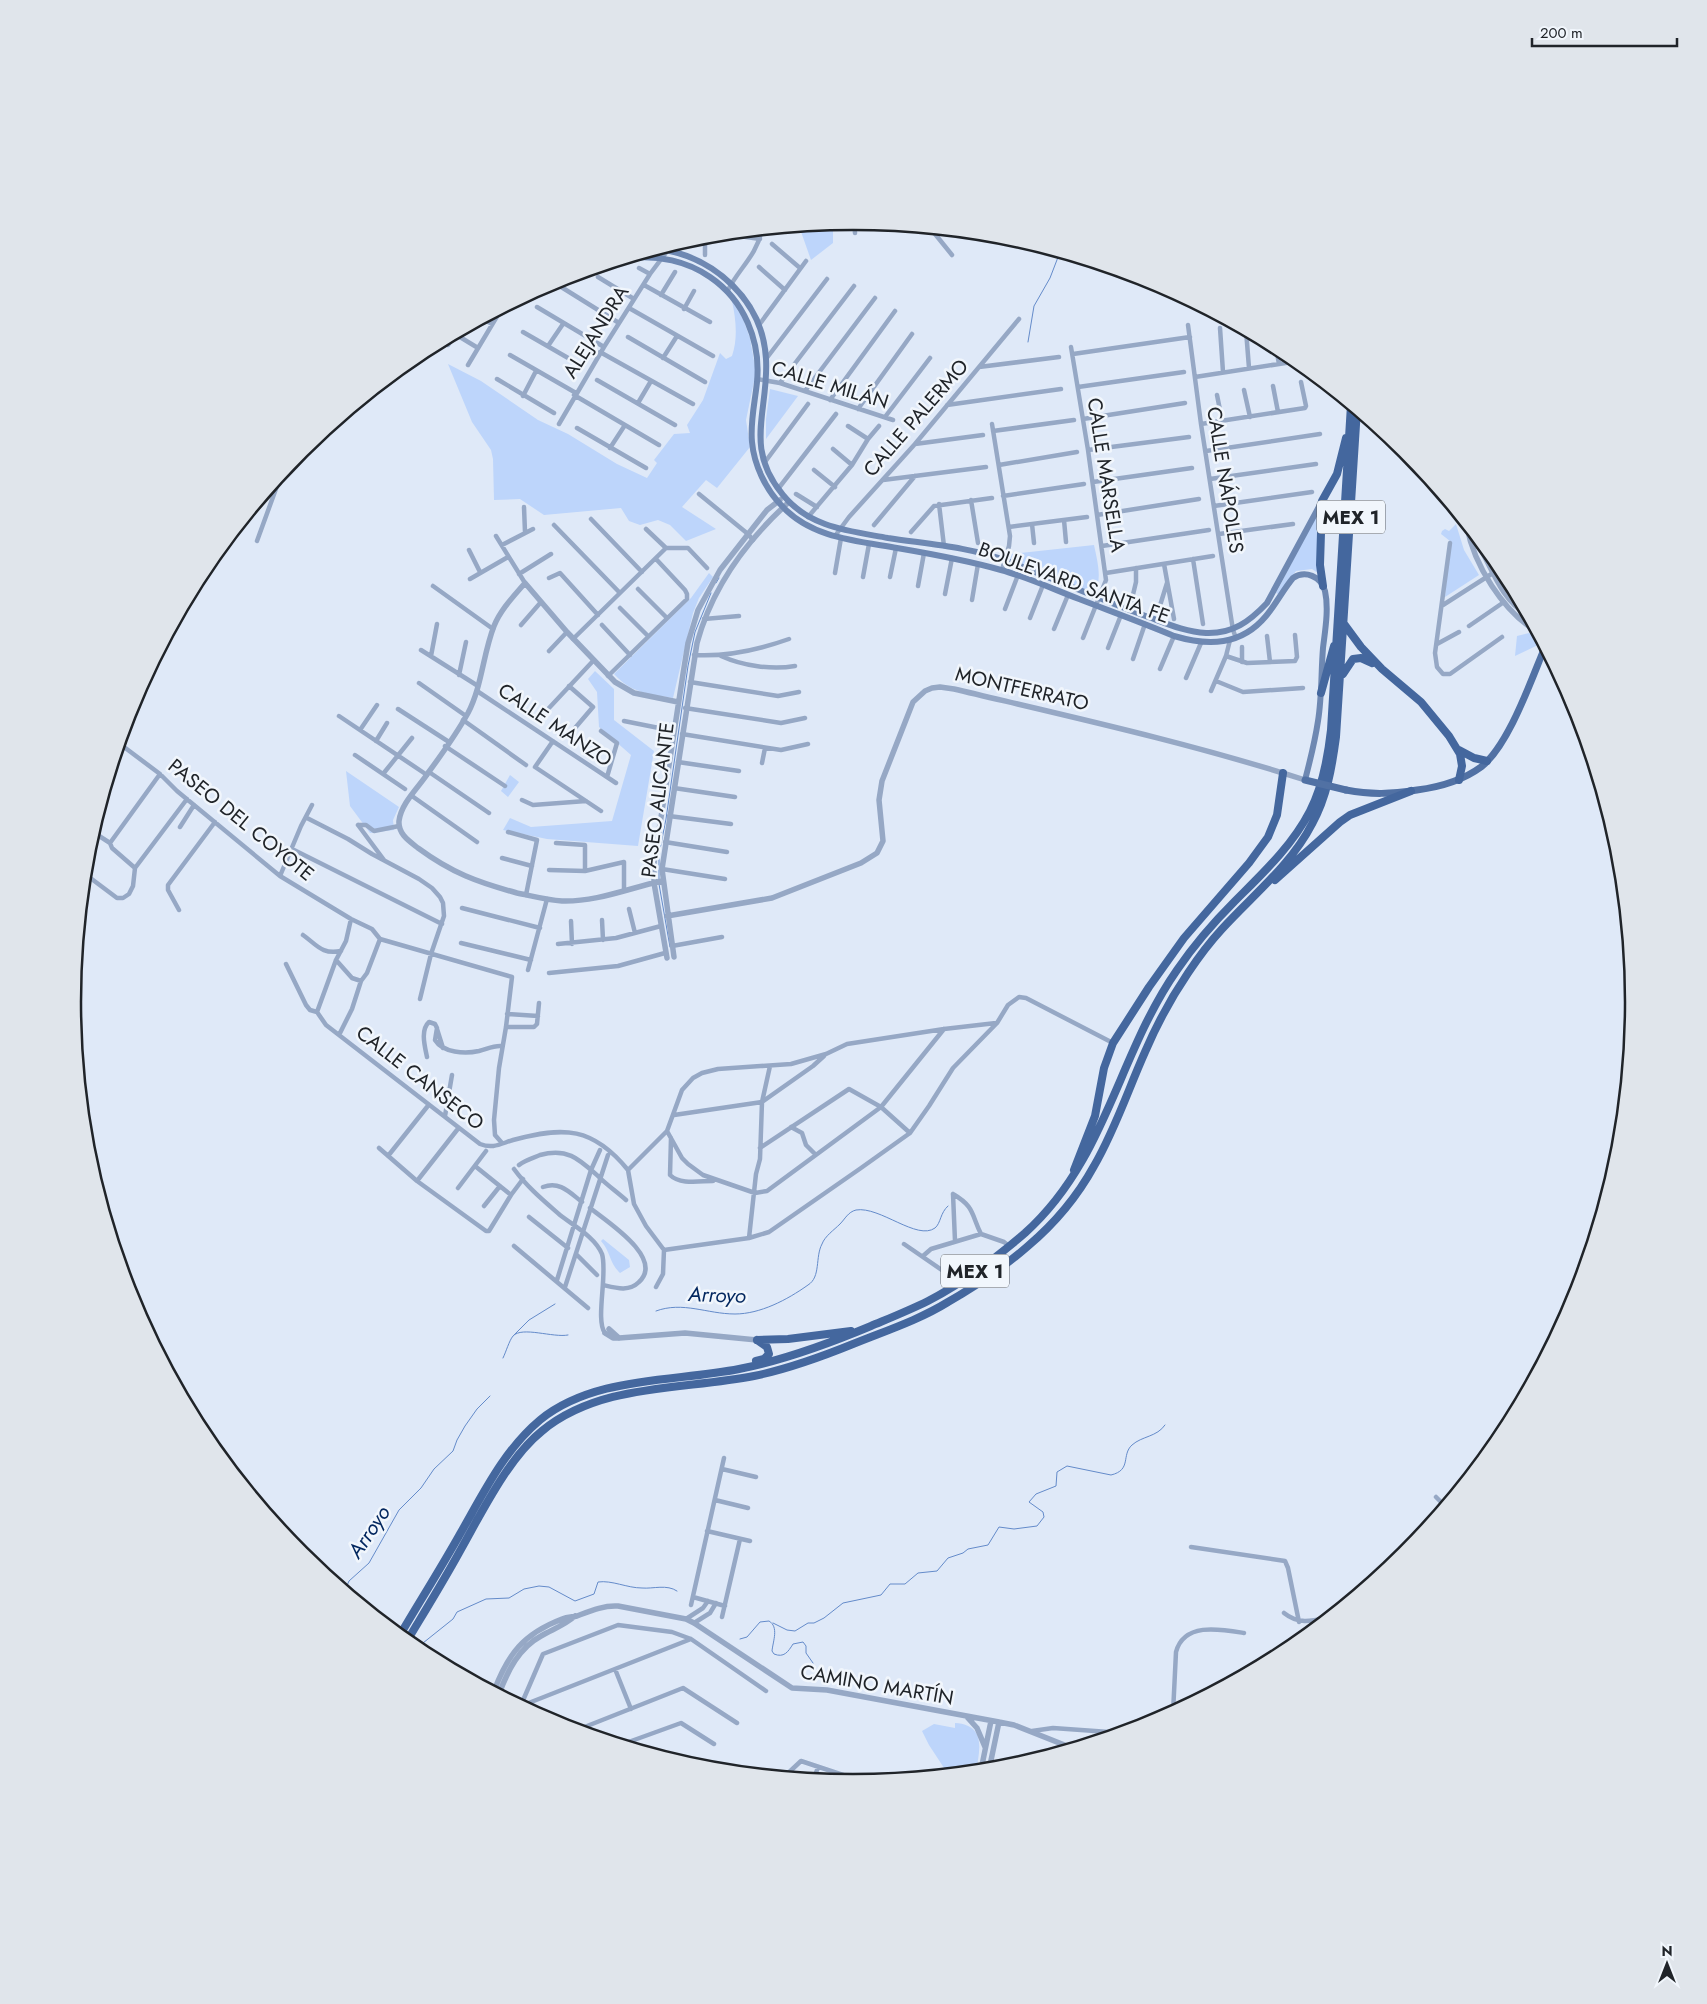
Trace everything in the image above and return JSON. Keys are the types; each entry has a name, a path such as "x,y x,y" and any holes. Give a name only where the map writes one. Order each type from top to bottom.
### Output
{"highway":[{"name":"MEX 1","path":"403,1629 505,1458 520,1439 540,1420 566,1404 595,1393 636,1384 735,1370 803,1353 928,1301 975,1271 1009,1246 1039,1219 1070,1181 1083,1162 1100,1128 1147,1019 1174,972 1201,937 1288,845 1311,810 1327,758 1338,634 1351,411"},
{"name":"MEX 1","path":"411,1635 509,1469 531,1441 564,1415 605,1398 754,1376 803,1363 874,1336 947,1303 1026,1247 1052,1224 1069,1204 1094,1168 1157,1024 1187,974 1220,930 1265,885 1298,846 1314,820 1322,802 1333,760 1344,624 1357,416"},
{"path":"1323,586 1320,565 1322,501 1337,474 1350,420"},
{"path":"1344,624 1356,641 1382,669 1421,702 1459,750 1474,758 1487,761"},
{"path":"1321,693 1338,634"},
{"path":"1340,681 1347,665 1353,659 1366,659 1382,669"},
{"path":"1459,750 1462,766 1459,780"},
{"path":"1070,1181 1094,1116 1104,1068 1113,1043 1149,987 1184,938 1249,863 1268,837 1277,815 1284,773"},
{"path":"1265,885 1274,881 1321,837 1350,815 1411,791"},
{"path":"757,1340 796,1338 861,1330"},
{"path":"735,1370 768,1356 769,1350 767,1346 757,1340"}],"main road":[{"name":"BOULEVARD SANTA FE","path":"674,252 704,263 731,283 746,301 758,325 766,359 759,431 765,462 784,497 808,517 838,535 944,546 1005,560 1185,630 1214,633 1233,630 1251,619 1270,597 1322,501"},
{"name":"BOULEVARD SANTA FE","path":"647,258 661,258 694,268 708,275 727,292 741,309 749,324 756,353 757,380 752,430 756,463 778,502 804,524 869,544 952,558 1002,570 1043,584 1174,636 1201,643 1216,643 1233,639 1264,618 1293,578 1299,574 1313,576 1323,586"},
{"path":"1323,586 1326,604 1321,693 1318,720 1305,780 1346,790 1378,795 1446,785 1459,780 1487,761 1510,727 1542,653"}],"street":[{"path":"935,234 952,255"},
{"path":"727,292 731,283 752,258 761,235"},
{"path":"747,237 760,239"},
{"path":"772,244 800,268"},
{"path":"705,245 705,255"},
{"name":"ALEJANDRA","path":"559,424 600,352 665,254"},
{"path":"758,325 806,261"},
{"path":"759,267 785,290"},
{"path":"639,268 650,274"},
{"path":"661,295 675,272"},
{"path":"598,277 634,299"},
{"path":"766,359 827,279"},
{"path":"644,285 710,322"},
{"path":"780,383 854,286"},
{"path":"562,287 619,323"},
{"path":"684,308 694,291"},
{"path":"805,391 875,298"},
{"path":"537,307 604,347"},
{"path":"629,308 713,356"},
{"path":"830,400 895,311"},
{"path":"468,365 496,318"},
{"name":"CALLE PALERMO","path":"838,535 1019,319"},
{"path":"488,322 492,324"},
{"path":"548,346 563,324"},
{"name":"CALLE NÁPOLES","path":"1188,325 1233,639"},
{"path":"1220,328 1222,372"},
{"path":"523,332 582,366"},
{"path":"858,409 912,334"},
{"path":"663,358 677,336"},
{"path":"460,337 478,348"},
{"path":"1072,354 1190,337"},
{"path":"1247,337 1249,368"},
{"path":"628,338 705,382"},
{"name":"CALLE MARSELLA","path":"1071,348 1106,573 1106,584 1095,605 1083,638"},
{"path":"600,352 693,404"},
{"path":"510,355 659,445"},
{"path":"979,367 1059,357"},
{"path":"1278,357 1279,364"},
{"path":"885,418 930,358"},
{"path":"1195,377 1287,363"},
{"path":"523,396 536,371"},
{"path":"1078,387 1184,372"},
{"path":"497,379 554,413"},
{"path":"597,380 675,425"},
{"name":"CALLE MILÁN","path":"757,380 780,383 893,420"},
{"path":"638,403 651,381"},
{"path":"1201,424 1306,407 1301,382"},
{"path":"1273,386 1278,412"},
{"path":"947,405 1061,389"},
{"path":"1244,390 1250,417"},
{"path":"1216,395 1222,420"},
{"path":"1082,418 1185,403"},
{"path":"765,462 808,404"},
{"path":"778,489 836,414"},
{"path":"993,432 1074,420"},
{"path":"992,424 1010,541 1002,570"},
{"path":"610,448 625,425"},
{"path":"848,426 868,439"},
{"path":"808,517 835,487 879,426"},
{"path":"577,428 646,468"},
{"path":"1206,451 1320,434"},
{"path":"915,444 983,435"},
{"path":"1088,450 1189,436"},
{"path":"833,449 852,465"},
{"path":"998,465 1077,452"},
{"path":"1210,479 1316,464"},
{"path":"883,480 986,467"},
{"path":"1093,482 1192,468"},
{"path":"814,470 835,487"},
{"path":"874,525 916,476"},
{"path":"1003,496 1084,484"},
{"path":"257,540 275,491"},
{"path":"1214,506 1312,492"},
{"path":"699,494 753,540"},
{"path":"796,494 817,508"},
{"name":"PASEO ALICANTE","path":"784,497 767,510 720,570 701,603 691,633 678,702 655,851 654,883 666,956 674,957 662,881 662,869 694,655 704,619 714,596 727,574 753,540 789,502"},
{"path":"911,532 929,509 939,504 992,498"},
{"path":"1098,515 1199,499"},
{"path":"971,500 978,543"},
{"path":"939,504 944,546"},
{"path":"524,507 525,532"},
{"path":"1009,527 1087,516"},
{"path":"591,519 642,572"},
{"path":"1064,520 1066,542"},
{"path":"1032,524 1034,543"},
{"path":"1219,534 1293,524"},
{"path":"554,526 620,593"},
{"path":"502,546 533,529"},
{"path":"646,529 666,548"},
{"path":"1102,546 1209,530"},
{"path":"835,573 838,535"},
{"path":"496,536 519,574 541,602 608,676 623,688 634,693 678,702 686,706 780,723 805,718"},
{"path":"1469,536 1473,552 1504,602 1520,612"},
{"path":"1450,543 1435,662 1441,672 1446,674 1453,672 1502,638"},
{"path":"863,577 869,544"},
{"path":"573,639 666,548 687,547 708,568"},
{"path":"890,577 896,548"},
{"path":"1473,552 1478,549"},
{"path":"469,550 480,572"},
{"path":"918,586 924,553"},
{"path":"519,574 551,554"},
{"path":"1106,573 1213,556"},
{"path":"470,579 508,557"},
{"path":"945,594 952,558"},
{"path":"608,676 687,599 687,594 656,559"},
{"path":"1193,560 1203,624"},
{"path":"972,600 978,564"},
{"path":"1164,564 1174,618"},
{"path":"1490,564 1519,620 1527,625"},
{"path":"1131,603 1136,582 1136,568"},
{"path":"720,570 727,574"},
{"path":"1443,605 1493,572"},
{"path":"549,578 560,573 598,615"},
{"path":"1005,609 1018,575"},
{"path":"1158,612 1167,582"},
{"path":"526,583 509,602 493,629 477,688 465,718 401,813 399,826 403,835 409,842 445,868 479,882 546,901 597,898 662,881"},
{"path":"1030,618 1043,584"},
{"path":"433,586 493,629"},
{"path":"638,589 668,618"},
{"path":"1054,629 1068,595"},
{"path":"1270,597 1276,602"},
{"path":"521,625 541,602"},
{"path":"1469,626 1504,602"},
{"path":"620,608 648,636"},
{"path":"1108,648 1120,615"},
{"path":"704,619 738,616"},
{"path":"431,656 436,624"},
{"path":"1133,659 1145,624"},
{"path":"602,625 630,654"},
{"path":"548,651 567,632"},
{"path":"1437,644 1459,632"},
{"path":"1226,656 1242,662 1296,660 1295,635"},
{"path":"1160,669 1174,636"},
{"path":"1267,636 1270,662"},
{"path":"694,655 720,655 760,650 789,639"},
{"path":"1211,692 1233,639"},
{"path":"459,675 466,642"},
{"path":"1186,678 1201,643"},
{"path":"1242,646 1242,662"},
{"name":"CALLE MANZO","path":"421,650 616,784"},
{"path":"720,655 731,660 775,668 795,666"},
{"path":"549,708 593,660"},
{"path":"1216,681 1243,692 1303,688"},
{"path":"690,682 782,696 799,692"},
{"path":"419,683 526,765"},
{"path":"569,686 593,707 576,728"},
{"name":"MONTFERRATO","path":"668,916 772,898 861,863 877,853 883,841 879,800 882,781 913,702 925,691 932,688 954,689 1096,723 1258,765 1305,780"},
{"path":"360,730 377,705"},
{"path":"398,708 505,786"},
{"path":"339,716 398,756 489,813"},
{"path":"624,722 674,731"},
{"path":"376,741 388,723"},
{"path":"601,731 617,743 607,777"},
{"path":"682,734 784,750 808,744"},
{"path":"383,774 412,738"},
{"path":"553,741 535,767 601,811"},
{"name":"PASEO DEL COYOTE","path":"124,748 160,774 186,799 280,876 351,919 372,929 380,939 512,977 507,1014"},
{"path":"762,763 765,748"},
{"path":"355,754 405,789"},
{"path":"678,762 739,771"},
{"path":"110,843 160,774"},
{"path":"674,788 735,797"},
{"path":"412,796 477,842"},
{"path":"92,879 117,898 123,898 129,894 133,886 136,868 186,799"},
{"path":"522,800 531,805 586,801"},
{"path":"180,827 194,805"},
{"path":"280,876 301,826 312,806"},
{"path":"669,816 731,824"},
{"path":"307,818 359,844 385,861 419,879 432,888 440,897 444,908 442,924 431,954 420,999"},
{"path":"179,910 168,890 168,885 215,822"},
{"path":"385,861 358,825 366,825 374,831 399,826"},
{"path":"508,832 538,840 526,895"},
{"path":"100,836 110,843 112,848 136,868"},
{"path":"665,842 727,852"},
{"path":"556,843 585,845 585,871"},
{"path":"292,849 442,924"},
{"path":"502,858 532,866"},
{"path":"549,870 585,871 625,862 624,890"},
{"path":"662,869 725,878"},
{"path":"528,970 546,901"},
{"path":"462,908 540,928"},
{"path":"629,910 635,933"},
{"path":"317,1012 336,960 346,941 351,919"},
{"path":"570,920 572,944"},
{"path":"602,920 603,940"},
{"path":"558,944 603,940 661,926"},
{"path":"303,936 324,952 341,951"},
{"path":"672,946 722,937"},
{"path":"340,1035 380,939"},
{"path":"461,943 531,960"},
{"path":"549,973 618,966 666,956"},
{"path":"336,960 352,978 361,981"},
{"name":"CALLE CANSECO","path":"286,964 306,1005 310,1010 317,1012 320,1020 480,1144 492,1148 502,1143 544,1132 576,1134 591,1138 605,1146 628,1170"},
{"path":"664,1250 749,1238 770,1232 910,1133 953,1068 997,1023 1014,999 1022,997 1113,1043"},
{"path":"506,1027 534,1028 537,1024 539,1002"},
{"path":"502,1143 495,1135 494,1128 507,1014 538,1016"},
{"path":"427,1057 424,1044 424,1028 429,1022 433,1022 437,1028 435,1040 443,1048 451,1051 477,1052 497,1045 502,1046"},
{"path":"656,1287 663,1274 664,1250 646,1226 634,1204 628,1170 667,1130 682,1090 693,1078 718,1069 770,1066 805,1061 847,1044 997,1023"},
{"path":"667,1130 688,1164 703,1175 756,1193 767,1191 881,1107 944,1029"},
{"path":"674,1115 762,1102 813,1066 826,1054"},
{"path":"749,1238 756,1193 762,1102 770,1066"},
{"path":"445,1116 452,1075"},
{"path":"760,1148 849,1089 881,1107 910,1133"},
{"path":"388,1156 427,1107"},
{"path":"791,1127 802,1133 806,1145 816,1155"},
{"path":"417,1181 458,1130"},
{"path":"671,1137 669,1171 674,1180 715,1180"},
{"path":"378,1148 417,1181 484,1231 489,1230 523,1179"},
{"path":"561,1284 567,1247 600,1150"},
{"path":"458,1188 486,1151"},
{"path":"519,1165 548,1153 561,1153 581,1160 626,1200"},
{"path":"561,1284 576,1254 608,1155"},
{"path":"475,1166 511,1195"},
{"path":"514,1169 545,1202 596,1244 604,1263 602,1320 607,1331 619,1338 685,1333 757,1340"},
{"path":"544,1187 551,1184 558,1185 582,1202"},
{"path":"484,1206 500,1186"},
{"path":"955,1241 953,1194 965,1201 972,1210 981,1234"},
{"path":"590,1208 636,1245 645,1259 646,1273 633,1286 619,1288 603,1285"},
{"path":"529,1217 567,1247"},
{"path":"923,1256 931,1249 981,1234 1004,1242 1009,1246"},
{"path":"904,1244 952,1277 975,1271"},
{"path":"514,1246 588,1308"},
{"path":"576,1254 596,1275"},
{"path":"691,1605 724,1458"},
{"path":"722,1469 756,1477"},
{"path":"1436,1497 1441,1502"},
{"path":"714,1500 748,1508"},
{"path":"708,1531 750,1541"},
{"path":"722,1617 740,1539"},
{"path":"1191,1547 1285,1561 1299,1622"},
{"path":"693,1597 725,1606"},
{"path":"686,1620 703,1608 708,1601"},
{"path":"694,1623 710,1612 716,1604"},
{"name":"CAMINO MARTÍN","path":"496,1686 504,1666 523,1641 531,1634 564,1618 608,1606 618,1606 694,1623 792,1688 827,1690 999,1722 1030,1731 1064,1745"},
{"path":"1284,1613 1291,1619 1299,1622 1317,1620"},
{"name":"CAMINO MARTÍN","path":"501,1689 511,1667 528,1644 566,1624 575,1616"},
{"path":"524,1700 543,1654 618,1625 681,1634 766,1691"},
{"path":"1173,1704 1176,1652 1178,1643 1184,1637 1196,1631 1208,1629 1244,1634"},
{"path":"530,1703 691,1639"},
{"path":"616,1669 631,1709"},
{"path":"587,1726 684,1688 737,1723"},
{"path":"967,1717 977,1728 985,1749"},
{"path":"982,1763 991,1721"},
{"path":"991,1761 999,1722"},
{"path":"631,1741 680,1723 714,1744"},
{"path":"1030,1731 1053,1728 1105,1732"},
{"path":"790,1772 801,1761 818,1766 833,1774"},
{"path":"816,1773 818,1766"}],"shaded area":[{"path":"833,230 833,243 811,260 801,231"},
{"path":"732,301 743,319 750,338 756,372 746,420 750,447 717,488 706,480 682,507 716,529 686,541 670,525 658,520 640,525 629,521 621,508 544,515 520,499 494,500 491,450 472,422 448,364 481,381 538,420 568,434 617,464 647,478 657,463 654,460 674,434 690,433 687,425 703,400 720,353 726,359 732,356 736,329"},
{"path":"770,389 798,396 766,439 766,419"},
{"path":"1319,511 1318,573 1312,569 1296,571 1278,594 1276,593"},
{"path":"1456,524 1464,550 1479,575 1445,597 1450,541 1441,534 1445,529 1449,531"},
{"path":"1094,545 1099,576 1094,594 1009,561 1011,554"},
{"path":"709,573 713,577 699,598 693,613 673,698 641,692 620,680 614,674 691,598"},
{"path":"1529,633 1532,635 1538,645 1515,656 1517,636"},
{"path":"595,671 614,689 614,720 654,751 638,846 547,839 503,830 510,818 531,827 612,821 631,755 599,727 597,692 588,679"},
{"path":"346,771 399,807 393,820 394,830 370,833 350,806"},
{"path":"510,775 519,782 508,797 501,791"},
{"path":"603,1239 629,1260 630,1267 620,1273 616,1269 607,1249 601,1241"},
{"path":"955,1723 965,1725 972,1728 976,1733 979,1740 977,1764 945,1769 922,1731 934,1724 955,1728"}],"waterway":[{"path":"1028,342 1034,306 1050,278 1058,257"},
{"path":"716,583 719,578"},
{"path":"659,880 659,854 666,819 688,666 695,632 711,593"},
{"path":"659,884 670,947"},
{"name":"Arroyo","path":"656,1311 676,1307 735,1314 764,1309 791,1296 812,1281 815,1277 823,1241 853,1211 866,1210 908,1227 927,1231 937,1226 948,1206"},
{"path":"514,1335 529,1320 555,1304"},
{"name":"Arroyo","path":"503,1358 513,1336 517,1333 530,1332 568,1335"},
{"name":"Arroyo","path":"347,1585 349,1581 369,1563 399,1510 421,1488 434,1469 453,1451 465,1426 477,1409 490,1396"},
{"path":"773,1623 787,1630 795,1631 808,1623 814,1623 824,1618 843,1603 881,1595 890,1584 905,1584 918,1573 937,1571 948,1558 963,1553 968,1549 988,1545 999,1527 1014,1529 1037,1526 1044,1517 1043,1512 1029,1502 1036,1494 1056,1486 1057,1472 1067,1466 1111,1475 1117,1473 1122,1470 1127,1453 1132,1445 1158,1432 1165,1425"},
{"path":"423,1643 453,1619 457,1612 486,1599 509,1598 524,1589 539,1586 549,1587 575,1601 594,1594 598,1582 609,1582 636,1588 664,1587 677,1591"},
{"path":"740,1639 747,1637 760,1622 769,1621 775,1630 772,1651 774,1654 783,1655 793,1644 803,1642 806,1646 806,1653 813,1663"}]}
